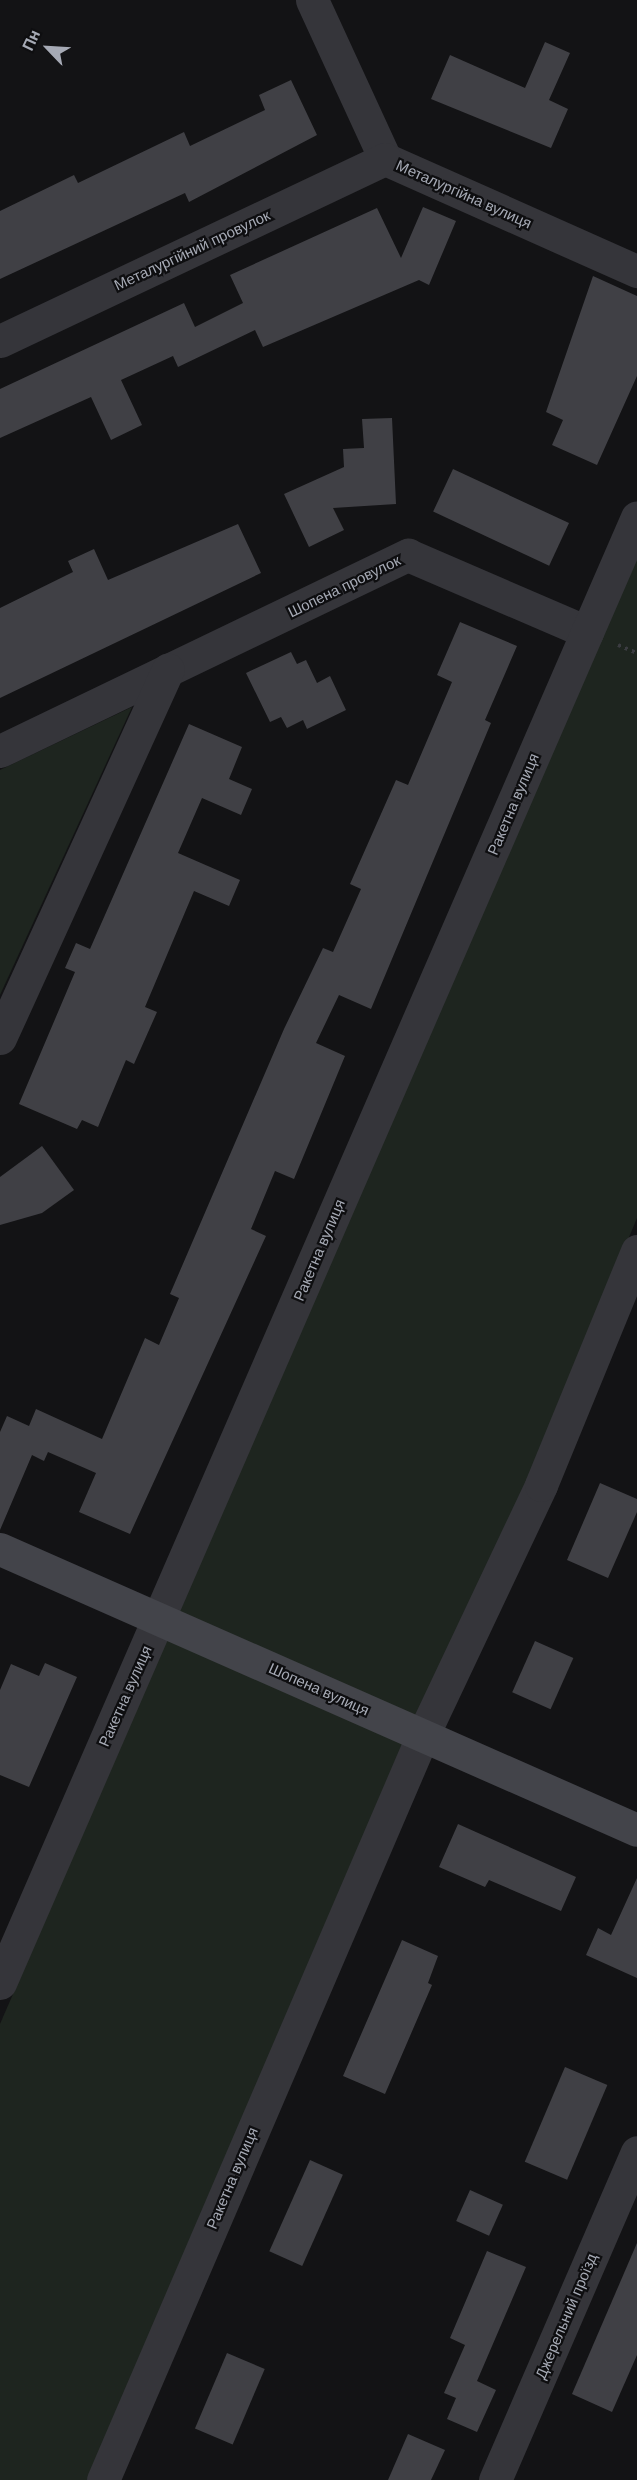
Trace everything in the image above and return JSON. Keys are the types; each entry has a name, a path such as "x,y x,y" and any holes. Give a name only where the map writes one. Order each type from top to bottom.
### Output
{"street":[{"name":"Металургійна вулиця","path":"312,0 385,159 637,271"},
{"name":"Металургійний провулок","path":"0,341 385,159"},
{"name":"Ракетна вулиця","path":"0,1983 637,517"},
{"name":"Шопена провулок","path":"0,751 408,555 587,632"},
{"path":"0,1038 168,670"},
{"name":"Ракетна вулиця","path":"102,2480 423,1735 541,1485 637,1251"},
{"name":"Шопена вулиця","path":"0,1549 637,1830"},
{"name":"Джерельний проїзд","path":"495,2480 637,2152"}],"shaded area":[{"path":"637,557 637,1218 528,1481 88,2480 0,2480 0,2024"},
{"path":"132,707 0,995 0,770"}],"building":[{"path":"545,42 570,53 549,100 568,109 551,148 431,99 450,55 525,88"},
{"path":"291,80 317,135 189,202 185,193 0,279 0,211 74,175 78,183 184,132 190,146 265,110 259,95"},
{"path":"423,207 456,221 429,285 419,280 263,347 255,330 178,367 173,356 121,380 142,425 111,440 91,397 0,438 0,389 184,303 195,327 243,303 230,275 377,208 401,258"},
{"path":"593,276 637,296 637,376 597,465 552,445 563,420 546,412"},
{"path":"392,418 396,504 333,508 344,530 309,547 284,494 344,467 343,449 364,448 362,419"},
{"path":"453,469 569,523 549,566 433,512"},
{"path":"238,524 261,573 0,698 0,608 73,572 68,561 94,549 108,580"},
{"path":"460,622 517,646 485,720 491,723 371,1009 339,995 316,1043 345,1056 294,1179 275,1171 251,1229 266,1236 130,1534 79,1512 96,1473 48,1452 44,1461 32,1455 0,1530 0,1432 7,1416 29,1426 36,1409 102,1439 145,1338 159,1345 179,1298 170,1294 284,1029 323,948 333,952 361,889 350,884 396,780 408,785 452,682 437,675"},
{"path":"291,652 297,664 306,660 317,683 330,676 346,710 307,729 303,720 287,728 281,717 270,722 246,673"},
{"path":"189,724 242,747 229,779 252,789 241,815 202,798 178,853 240,880 229,906 194,891 145,1007 157,1012 134,1064 126,1060 98,1127 82,1120 77,1129 19,1104 75,972 65,968 76,943 90,949"},
{"path":"42,1146 74,1190 42,1213 0,1225 0,1177"},
{"path":"600,1483 637,1499 637,1512 608,1578 567,1560"},
{"path":"535,1641 573,1658 551,1709 512,1692"},
{"path":"45,1663 77,1677 29,1787 0,1775 0,1690 11,1664 39,1676"},
{"path":"458,1824 576,1877 561,1911 489,1880 485,1887 439,1867"},
{"path":"637,1878 637,1978 586,1955 598,1928 611,1935"},
{"path":"402,1940 438,1956 428,1983 432,1985 385,2094 343,2076"},
{"path":"565,2067 607,2085 567,2180 525,2162"},
{"path":"310,2160 343,2175 302,2266 269,2251"},
{"path":"470,2190 503,2205 489,2236 456,2221"},
{"path":"637,2243 637,2355 612,2412 572,2394"},
{"path":"487,2251 526,2267 477,2381 496,2390 477,2432 447,2419 456,2398 444,2393 465,2345 450,2338"},
{"path":"227,2353 265,2369 233,2445 195,2428"},
{"path":"408,2434 445,2450 431,2480 388,2480"}]}
